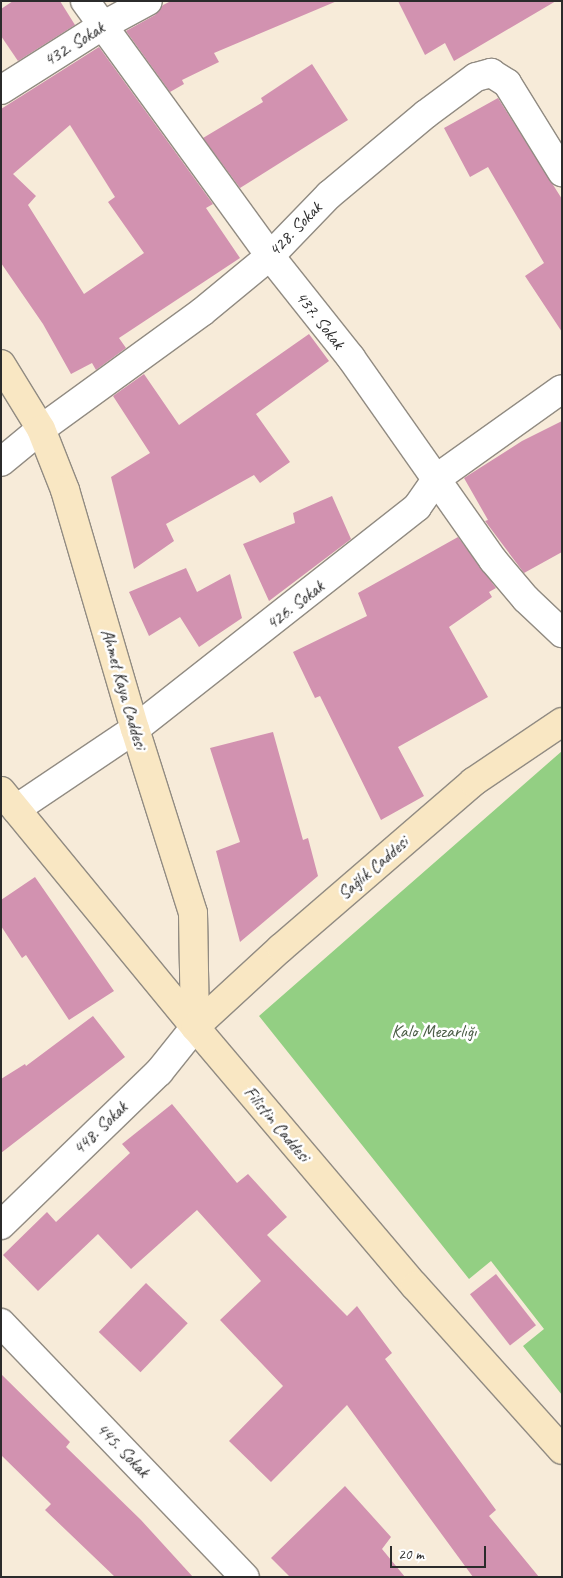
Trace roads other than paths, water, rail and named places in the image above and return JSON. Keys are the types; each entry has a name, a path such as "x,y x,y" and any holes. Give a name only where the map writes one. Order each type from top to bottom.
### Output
{"street":[{"name":"437. Sokak","path":"85,1 270,256 351,358 493,560 526,599 562,633"},
{"name":"432. Sokak","path":"1,90 102,26 148,1"},
{"name":"428. Sokak","path":"1,462 41,429 202,312 270,256 329,195 426,114 476,77 491,73 507,83 562,172"},
{"name":"Ahmet Kaya Caddesi","path":"1,364 41,429 85,555 135,729 193,913 195,1027"},
{"name":"426. Sokak","path":"9,800 135,729 418,507 437,478 562,389"},
{"name":"Sağlık Caddesi","path":"195,1027 281,948 473,782 562,722"},
{"name":"Filistin Caddesi","path":"9,800 195,1027 415,1286 562,1450"},
{"name":"448. Sokak","path":"1,1225 159,1072 195,1027"},
{"name":"445. Sokak","path":"1,1323 245,1577"}],"park label":[{"name":"Kalo Mezarlığı","path":"434,1031"}]}
